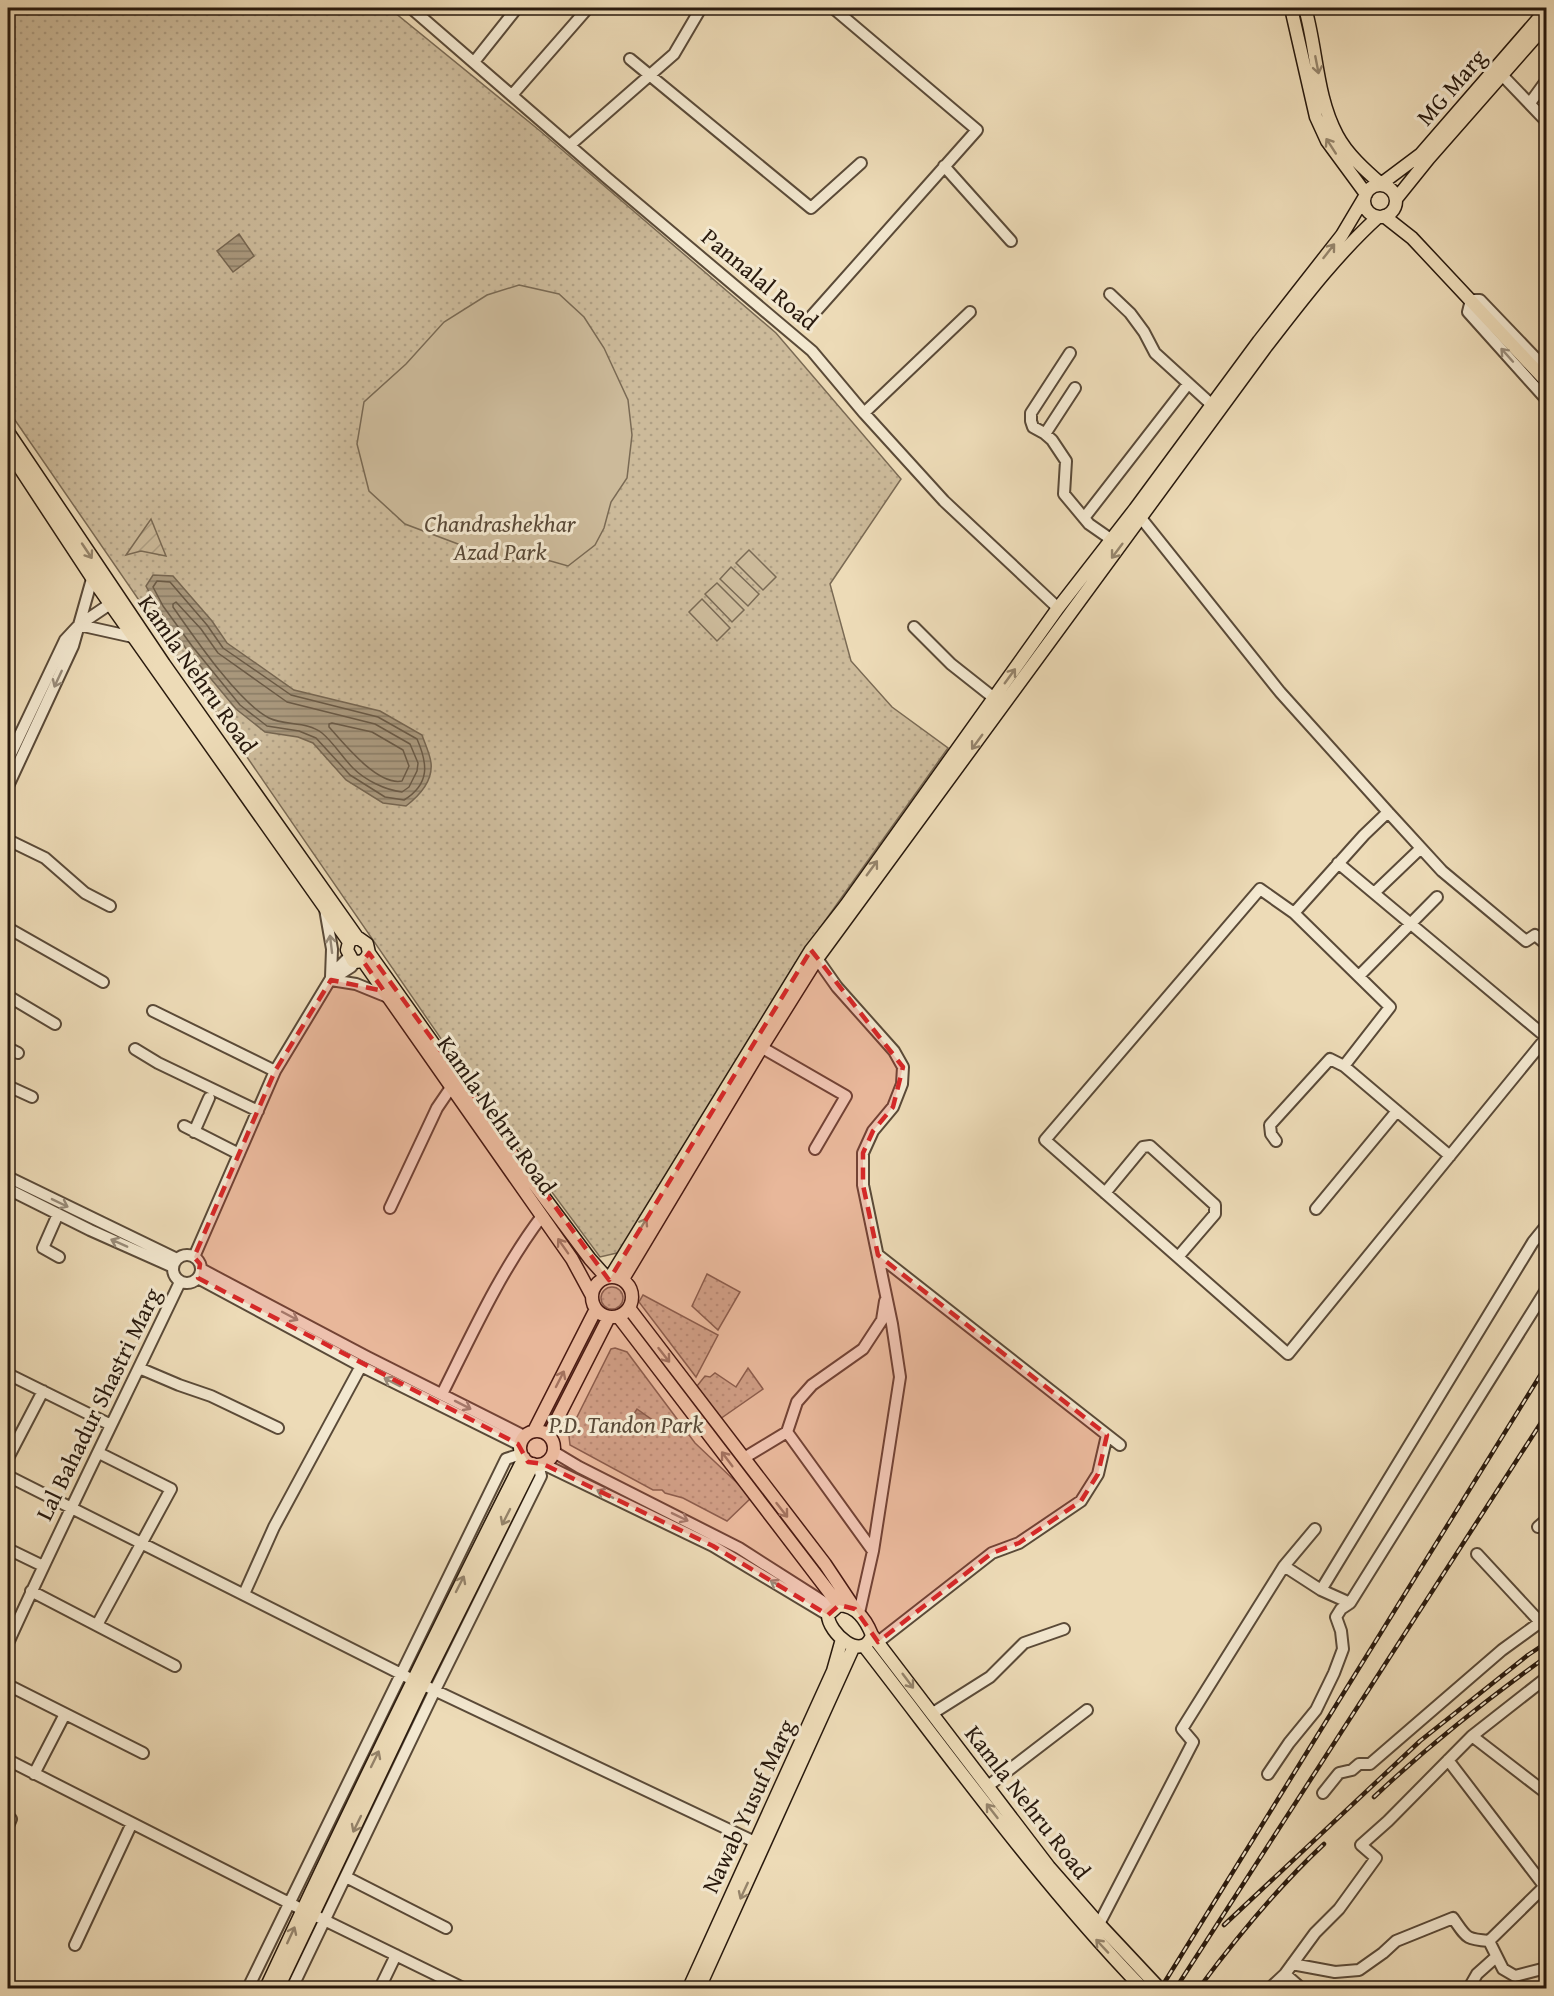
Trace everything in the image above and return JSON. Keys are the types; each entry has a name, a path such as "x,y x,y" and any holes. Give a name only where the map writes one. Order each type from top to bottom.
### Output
{"main road":[{"path":"1291,8 1316,117 1327,141 1365,196 1367,210 1388,210 1546,381"},
{"path":"1305,8 1328,115 1338,136 1364,169 1392,191 1388,210"},
{"name":"MG Marg","path":"1381,184 1422,154 1546,10"},
{"path":"814,955 1138,514 1315,284 1349,244 1388,210 1429,158 1546,25"},
{"path":"278,1989 424,1685 596,1310 592,1296 597,1283 613,1278 846,905 1058,608 1112,540 1138,514 1212,405 1342,235 1365,196 1372,187 1381,184"},
{"name":"Kamla Nehru Road","path":"8,432 115,601 353,940"},
{"name":"Kamla Nehru Road","path":"8,450 92,579 115,601 133,636 325,909 353,940"},
{"path":"353,940 367,944 359,958 347,950 353,940"},
{"name":"Kamla Nehru Road","path":"359,958 452,1086 572,1259 592,1296"},
{"name":"Kamla Nehru Road","path":"359,958 505,1145 590,1259 613,1278"},
{"path":"549,1435 614,1316 629,1308 631,1290 613,1278"},
{"path":"629,1308 825,1564 857,1611"},
{"path":"596,1310 614,1316 834,1609"},
{"path":"545,1432 549,1435 554,1446 551,1457 530,1452 545,1432"},
{"path":"857,1611 847,1605 834,1609 828,1620 842,1639 859,1646"},
{"name":"Kamla Nehru Road","path":"857,1611 988,1786 1074,1915 1142,1989"},
{"path":"699,1989 859,1646 875,1638"},
{"name":"Nawab Yusuf Marg","path":"689,1989 832,1671 842,1639"},
{"name":"Kamla Nehru Road","path":"859,1646 1045,1871 1099,1924 1159,1989"},
{"path":"266,1989 313,1915"}],"street":[{"name":"Pannalal Road","path":"411,8 812,351 864,413 944,501 1058,608"},
{"path":"474,62 517,8"},
{"path":"512,95 588,8"},
{"path":"570,145 674,54 701,8"},
{"path":"809,319 977,130 833,8"},
{"path":"630,59 812,208 861,163"},
{"path":"1502,75 1546,121"},
{"path":"1530,104 1546,81"},
{"path":"944,166 1011,241"},
{"path":"1110,294 1144,332 1155,353 1212,405"},
{"path":"1546,369 1480,300 1468,312 1546,399"},
{"path":"864,413 970,312"},
{"path":"1070,353 1031,413 1031,421 1033,427 1045,434 1066,461 1064,494 1089,524 1112,540"},
{"path":"1084,518 1188,384"},
{"path":"1045,434 1075,388"},
{"path":"1138,514 1280,692 1442,871 1526,941 1534,935 1546,944"},
{"path":"8,786 73,646 92,579"},
{"path":"8,760 65,640 79,625 115,601"},
{"path":"79,625 133,636"},
{"path":"914,627 951,664 994,698"},
{"path":"1294,913 1338,863 1388,812"},
{"path":"8,840 45,858 85,892 110,906"},
{"path":"1374,893 1421,848"},
{"path":"1338,863 1546,1038 1288,1354 1045,1140 1260,889 1294,913 1390,1007 1344,1066"},
{"path":"1359,976 1437,897"},
{"path":"325,909 332,949 331,980"},
{"path":"8,928 103,982"},
{"path":"814,955 837,987 894,1051 903,1068 902,1084 893,1107 873,1131 863,1153 863,1185 900,1377 873,1551 857,1611"},
{"path":"194,1257 275,1071 331,980 351,967 359,958"},
{"path":"331,980 356,984 388,997"},
{"path":"8,996 55,1024"},
{"path":"153,1011 275,1071"},
{"path":"758,1045 846,1096 815,1149"},
{"path":"135,1049 158,1063 258,1111"},
{"path":"1276,1141 1271,1134 1270,1125 1329,1059 1344,1066 1450,1156"},
{"path":"8,1086 32,1097"},
{"path":"390,1208 437,1108 452,1086"},
{"path":"194,1132 209,1098"},
{"path":"1316,1209 1397,1111"},
{"path":"184,1126 239,1154"},
{"path":"1105,1193 1143,1147 1150,1146 1215,1205 1215,1214 1178,1257"},
{"path":"8,1177 175,1263"},
{"path":"8,1189 58,1214 175,1263"},
{"path":"58,1214 43,1248 59,1257"},
{"path":"442,1394 512,1260 542,1216"},
{"path":"1321,1590 1533,1242 1546,1227"},
{"path":"185,1255 194,1257 198,1260 199,1274 190,1283 180,1282 174,1275 175,1263 185,1255"},
{"path":"878,1256 1120,1445"},
{"path":"199,1274 442,1394 530,1452"},
{"path":"199,1274 361,1366 834,1609"},
{"name":"Lal Bahadur Shastri Marg","path":"8,1643 70,1507 99,1453 180,1282"},
{"path":"1268,1774 1316,1710 1323,1697 1343,1649 1341,1631 1336,1617 1341,1609 1350,1603 1546,1290"},
{"path":"744,1458 786,1432 797,1402 812,1385 863,1349 882,1320 886,1295"},
{"path":"244,1594 274,1527 361,1366"},
{"path":"139,1368 211,1396 278,1428"},
{"path":"8,1374 111,1425"},
{"path":"8,1458 43,1391"},
{"path":"786,1432 873,1551"},
{"path":"875,1638 992,1553 1018,1543 1081,1500 1098,1474 1107,1435"},
{"path":"248,1989 400,1673 507,1459 530,1452"},
{"path":"554,1452 739,1548 834,1609"},
{"path":"97,1625 171,1489 99,1453"},
{"path":"8,1476 424,1685 755,1842"},
{"path":"1099,1924 1193,1742 1182,1729 1284,1566 1315,1529"},
{"path":"8,1549 43,1566"},
{"path":"1323,1793 1339,1773 1352,1770 1359,1764 1370,1764 1502,1650 1544,1620 1477,1554"},
{"path":"1284,1566 1321,1590 1350,1603"},
{"path":"31,1591 175,1666"},
{"path":"933,1713 990,1677 1024,1644 1064,1629"},
{"path":"1270,1989 1285,1974 1315,1933 1339,1909 1376,1858 1361,1845 1389,1821 1472,1736 1546,1678"},
{"path":"8,1685 143,1753"},
{"path":"292,1989 313,1915 346,1877 424,1685"},
{"path":"988,1786 1087,1710"},
{"path":"34,1774 65,1714"},
{"path":"1472,1736 1546,1793"},
{"path":"8,1760 463,1989"},
{"path":"1448,1760 1546,1886 1490,1941"},
{"path":"75,1945 132,1824"},
{"path":"346,1877 446,1928"},
{"path":"1292,1964 1335,1972 1359,1970 1396,1941 1453,1918 1466,1936 1471,1939 1490,1941"},
{"path":"1490,1941 1503,1969 1515,1976 1546,1968"},
{"path":"380,1989 396,1955"},
{"path":"1469,1989 1477,1974 1496,1957"},
{"path":"1285,1974 1301,1989"}],"highlighted area":[{"path":"811,950 903,1067 893,1107 873,1131 863,1153 863,1185 878,1255 1107,1435 1098,1474 1081,1501 1019,1543 992,1553 878,1642 855,1609 839,1605 828,1615 713,1546 543,1464 528,1462 518,1444 198,1278 200,1264 194,1257 275,1071 331,980 384,991 363,961 369,953 609,1280"}],"green space":[{"name":"Chandrashekhar Azad Park","path":"8,8 389,8 539,130 776,333 901,479 830,584 851,661 892,707 948,748 800,956 621,1252 600,1257 477,1091 8,410"},
{"path":"519,285 559,294 584,317 604,348 628,400 632,435 627,478 611,502 604,528 595,545 568,566 540,558 510,561 405,524 369,491 357,444 364,402 406,364 444,322 487,295"},
{"path":"151,519 166,556 141,551 126,555"},
{"path":"749,550 776,577 763,590 736,563"},
{"path":"731,567 759,594 748,606 720,579"},
{"path":"717,583 744,610 732,622 705,594"},
{"path":"702,599 730,628 717,641 689,612"},
{"path":"707,1274 740,1292 718,1330 692,1306"},
{"path":"612,1287 620,1290 623,1298 620,1306 612,1309 604,1306 601,1298 604,1290"},
{"path":"643,1295 718,1335 696,1377 639,1302"},
{"name":"P.D. Tandon Park","path":"611,1349 627,1352 695,1443 752,1497 727,1521 683,1498 662,1490 653,1490 570,1445 569,1436 572,1427"},
{"path":"748,1368 763,1389 720,1419 697,1386 705,1376 710,1377 715,1373 736,1387"}],"water":[{"path":"239,234 254,256 233,272 217,251"},
{"path":"153,575 173,576 212,621 227,643 294,690 380,711 422,735 430,756 431,770 427,782 416,798 406,806 383,803 346,780 313,743 298,737 265,732 236,709 187,650 158,609 146,586"},
{"path":"637,1409 651,1419 641,1432 628,1423"}],"railway":[{"path":"1161,1988 1546,1366"},
{"path":"1176,1988 1546,1415"},
{"path":"1224,1925 1420,1741 1546,1643"},
{"path":"1374,1797 1458,1724 1546,1657"},
{"path":"1199,1988 1258,1913 1324,1844"}]}
